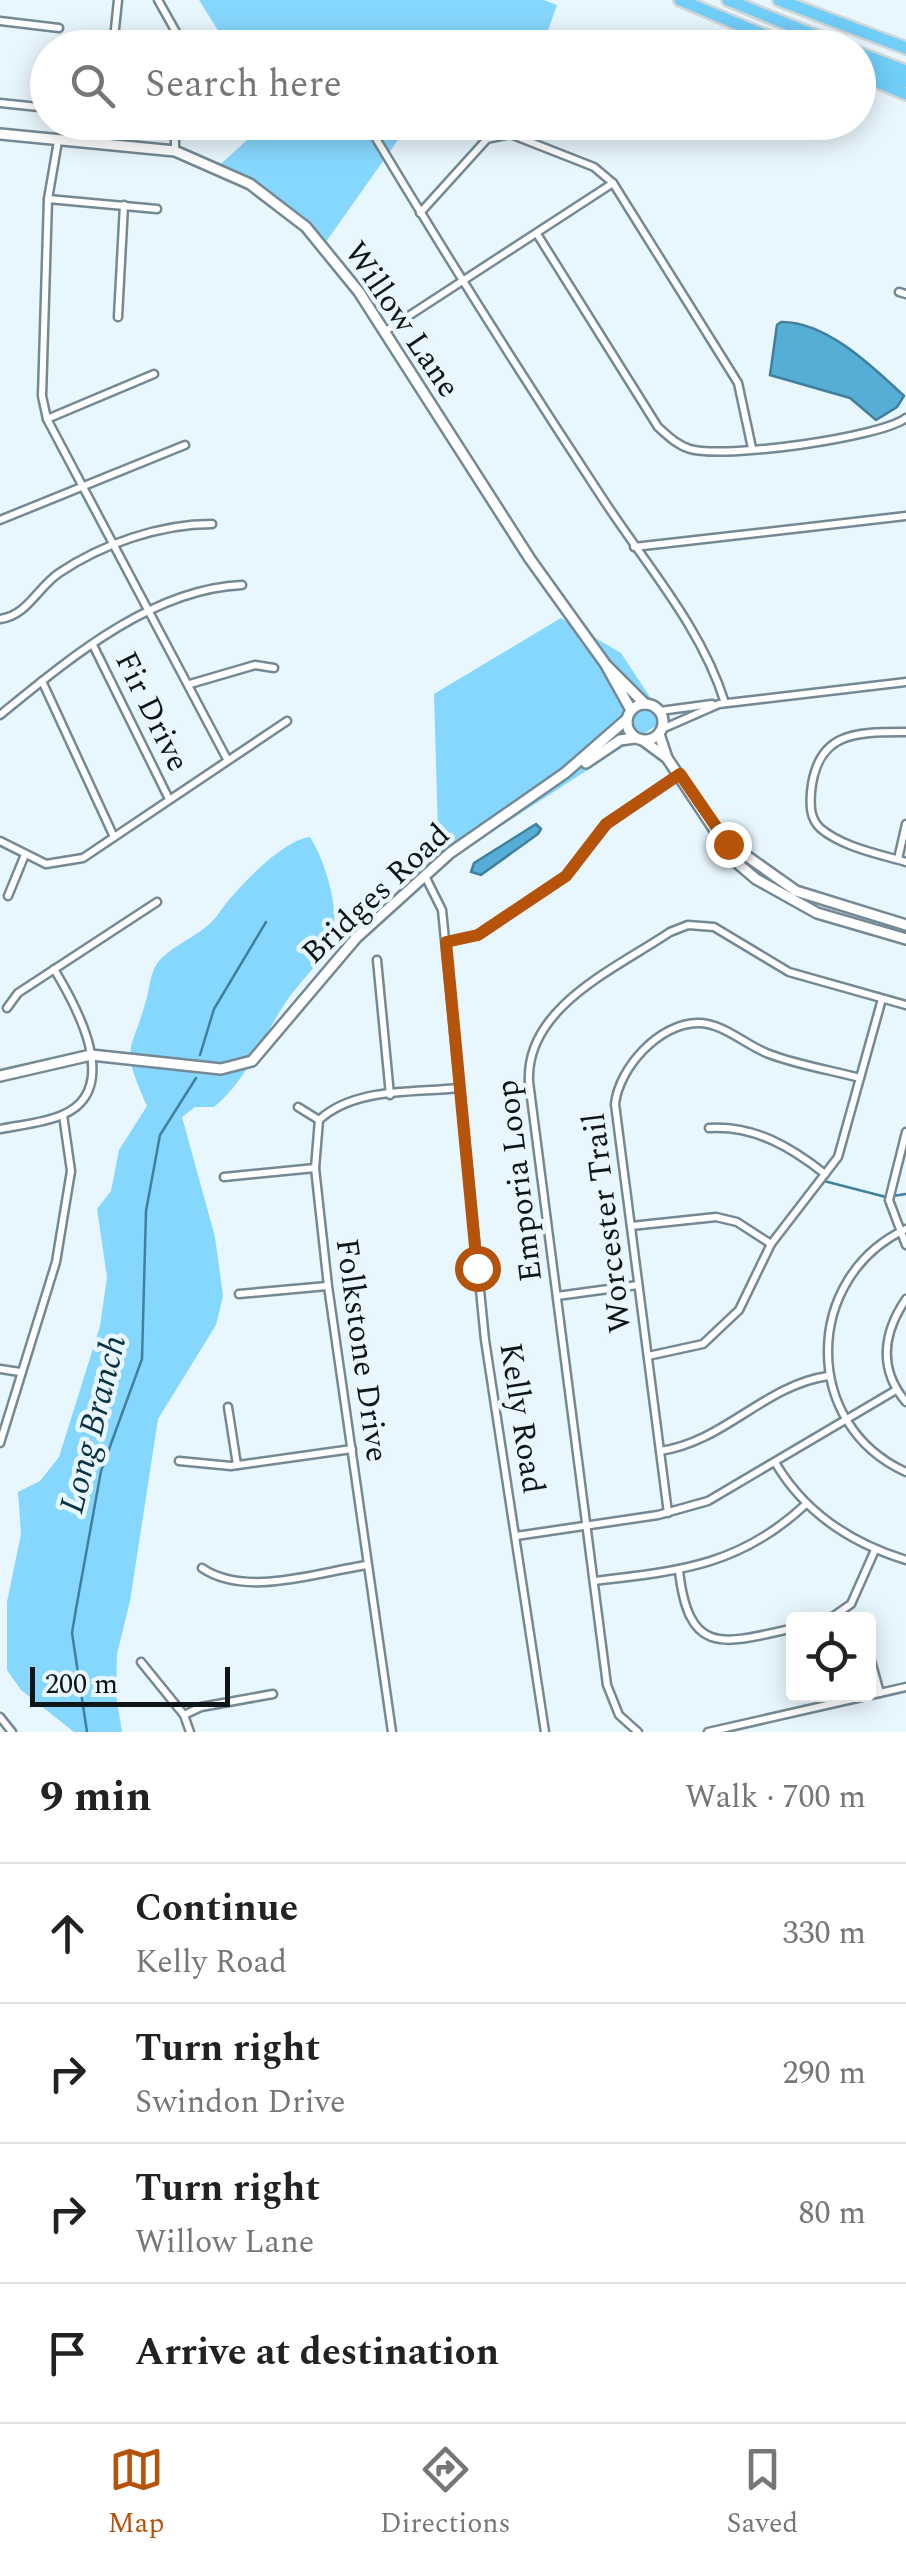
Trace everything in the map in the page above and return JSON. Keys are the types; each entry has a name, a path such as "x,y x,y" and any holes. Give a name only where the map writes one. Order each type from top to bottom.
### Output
{"highway":[{"path":"680,0 753,30"},
{"path":"728,0 802,30"},
{"path":"783,2 852,30"},
{"path":"876,40 906,52"},
{"path":"876,60 906,71"},
{"path":"876,71 906,82"},
{"path":"876,82 906,94"}],"street":[{"path":"115,30 118,0"},
{"path":"158,0 175,30"},
{"path":"0,21 59,28"},
{"path":"0,102 30,106"},
{"name":"Willow Lane","path":"0,134 30,137"},
{"path":"58,140 48,199 42,396 47,419 227,758"},
{"name":"Willow Lane","path":"58,140 175,152 234,175 294,216 341,266 530,559 606,665 645,704 660,712"},
{"path":"175,140 175,152"},
{"path":"377,140 462,282 634,547 704,644 722,704"},
{"path":"420,214 486,140"},
{"path":"525,140 594,168 613,183 738,383 752,448"},
{"path":"384,332 613,183"},
{"path":"48,199 157,210"},
{"path":"118,317 124,205"},
{"path":"538,234 658,427 690,449 752,448 886,430 906,418"},
{"path":"47,419 154,374"},
{"path":"0,520 80,484 184,445"},
{"path":"634,547 906,516"},
{"path":"0,619 21,612 38,590 62,571 112,546 170,528 212,524"},
{"path":"0,715 93,645 151,611 207,586 242,585"},
{"name":"Fir Drive","path":"93,645 170,799"},
{"path":"190,684 254,665 274,668"},
{"name":"Willow Lane","path":"606,665 639,739"},
{"path":"42,681 114,837"},
{"path":"667,758 660,712 906,682"},
{"name":"Bridges Road","path":"565,773 645,704"},
{"path":"661,731 722,704"},
{"path":"0,841 24,857 46,864 83,858 287,721"},
{"name":"Bridges Road","path":"0,1076 92,1056 221,1069 252,1061 340,954 483,828 620,740 639,739 661,731"},
{"path":"906,732 855,732 827,749 812,774 810,806 816,824 832,836 902,861 906,824"},
{"path":"639,739 667,758 680,774 736,862 790,900 906,939"},
{"path":"446,942 478,935 566,876 606,824 680,774"},
{"path":"728,844 796,890 906,926"},
{"path":"8,896 24,857"},
{"name":"Kelly Road","path":"425,876 439,901 446,942 485,1340 545,1732"},
{"path":"7,1008 18,993 157,902"},
{"name":"Emporia Loop","path":"638,1732 619,1716 608,1695 528,1072 537,1037 557,1010 670,932 697,924 722,930 795,974 906,1005"},
{"path":"377,960 390,1095"},
{"path":"0,1129 63,1115 82,1103 90,1090 92,1056 81,1018 54,970"},
{"path":"648,1356 685,1350 718,1334 739,1310 772,1244 838,1157 882,998"},
{"name":"Worcester Trail","path":"668,1513 615,1104 617,1084 635,1057 677,1028 712,1024 769,1054 860,1078"},
{"path":"298,1107 319,1120 336,1105 460,1088"},
{"path":"0,1442 52,1276 72,1171 63,1115"},
{"name":"Folkstone Drive","path":"319,1120 315,1168 328,1286 392,1732"},
{"path":"709,1128 728,1127 781,1142 825,1174"},
{"path":"906,1132 889,1200 906,1245"},
{"path":"224,1177 315,1168"},
{"path":"631,1226 716,1217 737,1222 772,1244"},
{"path":"902,1231 866,1256 840,1292 828,1331 828,1376 846,1420 874,1453 906,1472"},
{"path":"239,1294 328,1286"},
{"path":"557,1296 638,1286"},
{"path":"906,1299 892,1318 886,1342 887,1367 896,1390 906,1402"},
{"path":"0,1369 20,1372"},
{"path":"660,1451 698,1442 795,1384 828,1376"},
{"path":"516,1536 668,1513 717,1497 896,1390"},
{"path":"228,1407 237,1465"},
{"path":"178,1461 237,1465 352,1450"},
{"path":"776,1464 806,1504 840,1531 875,1550 906,1560"},
{"path":"594,1581 679,1570 745,1549 806,1504"},
{"path":"846,1612 875,1550"},
{"path":"202,1568 239,1583 367,1565"},
{"path":"679,1570 686,1614 705,1636 735,1641 786,1630"},
{"path":"141,1662 184,1715 190,1732"},
{"path":"876,1679 880,1693"},
{"path":"708,1732 906,1687"},
{"path":"184,1715 200,1707 272,1694"},
{"path":"0,1717 12,1732"}],"shaded area":[{"path":"199,0 544,0 557,5 548,30 218,30"},
{"path":"247,140 398,140 323,246 275,199 214,170"},
{"path":"781,322 815,329 848,348 904,396 897,407 876,420 850,398 770,375 777,325"},
{"path":"561,618 621,653 665,720 439,866 434,694"},
{"path":"536,824 541,829 538,834 481,875 471,872 474,863"},
{"path":"310,837 325,868 333,905 334,927 327,948 284,1005 226,1096 214,1107 195,1107 182,1117 215,1237 223,1296 216,1325 158,1419 130,1601 117,1654 116,1695 122,1732 74,1732 21,1690 7,1670 7,1602 21,1534 18,1492 40,1481 59,1457 100,1326 107,1277 97,1209 111,1191 119,1150 147,1106 130,1050 159,961 213,921 273,856"}],"waterway":[{"name":"Long Branch","path":"200,1055 214,1009 266,922"},
{"name":"Long Branch","path":"87,1732 72,1633 101,1471 142,1359 146,1211 160,1135 196,1078"},
{"path":"824,1181 886,1197 906,1194"}],"route":[{"path":"477,1268 446,942 478,935 572,872 606,824 680,774 728,844"}]}
